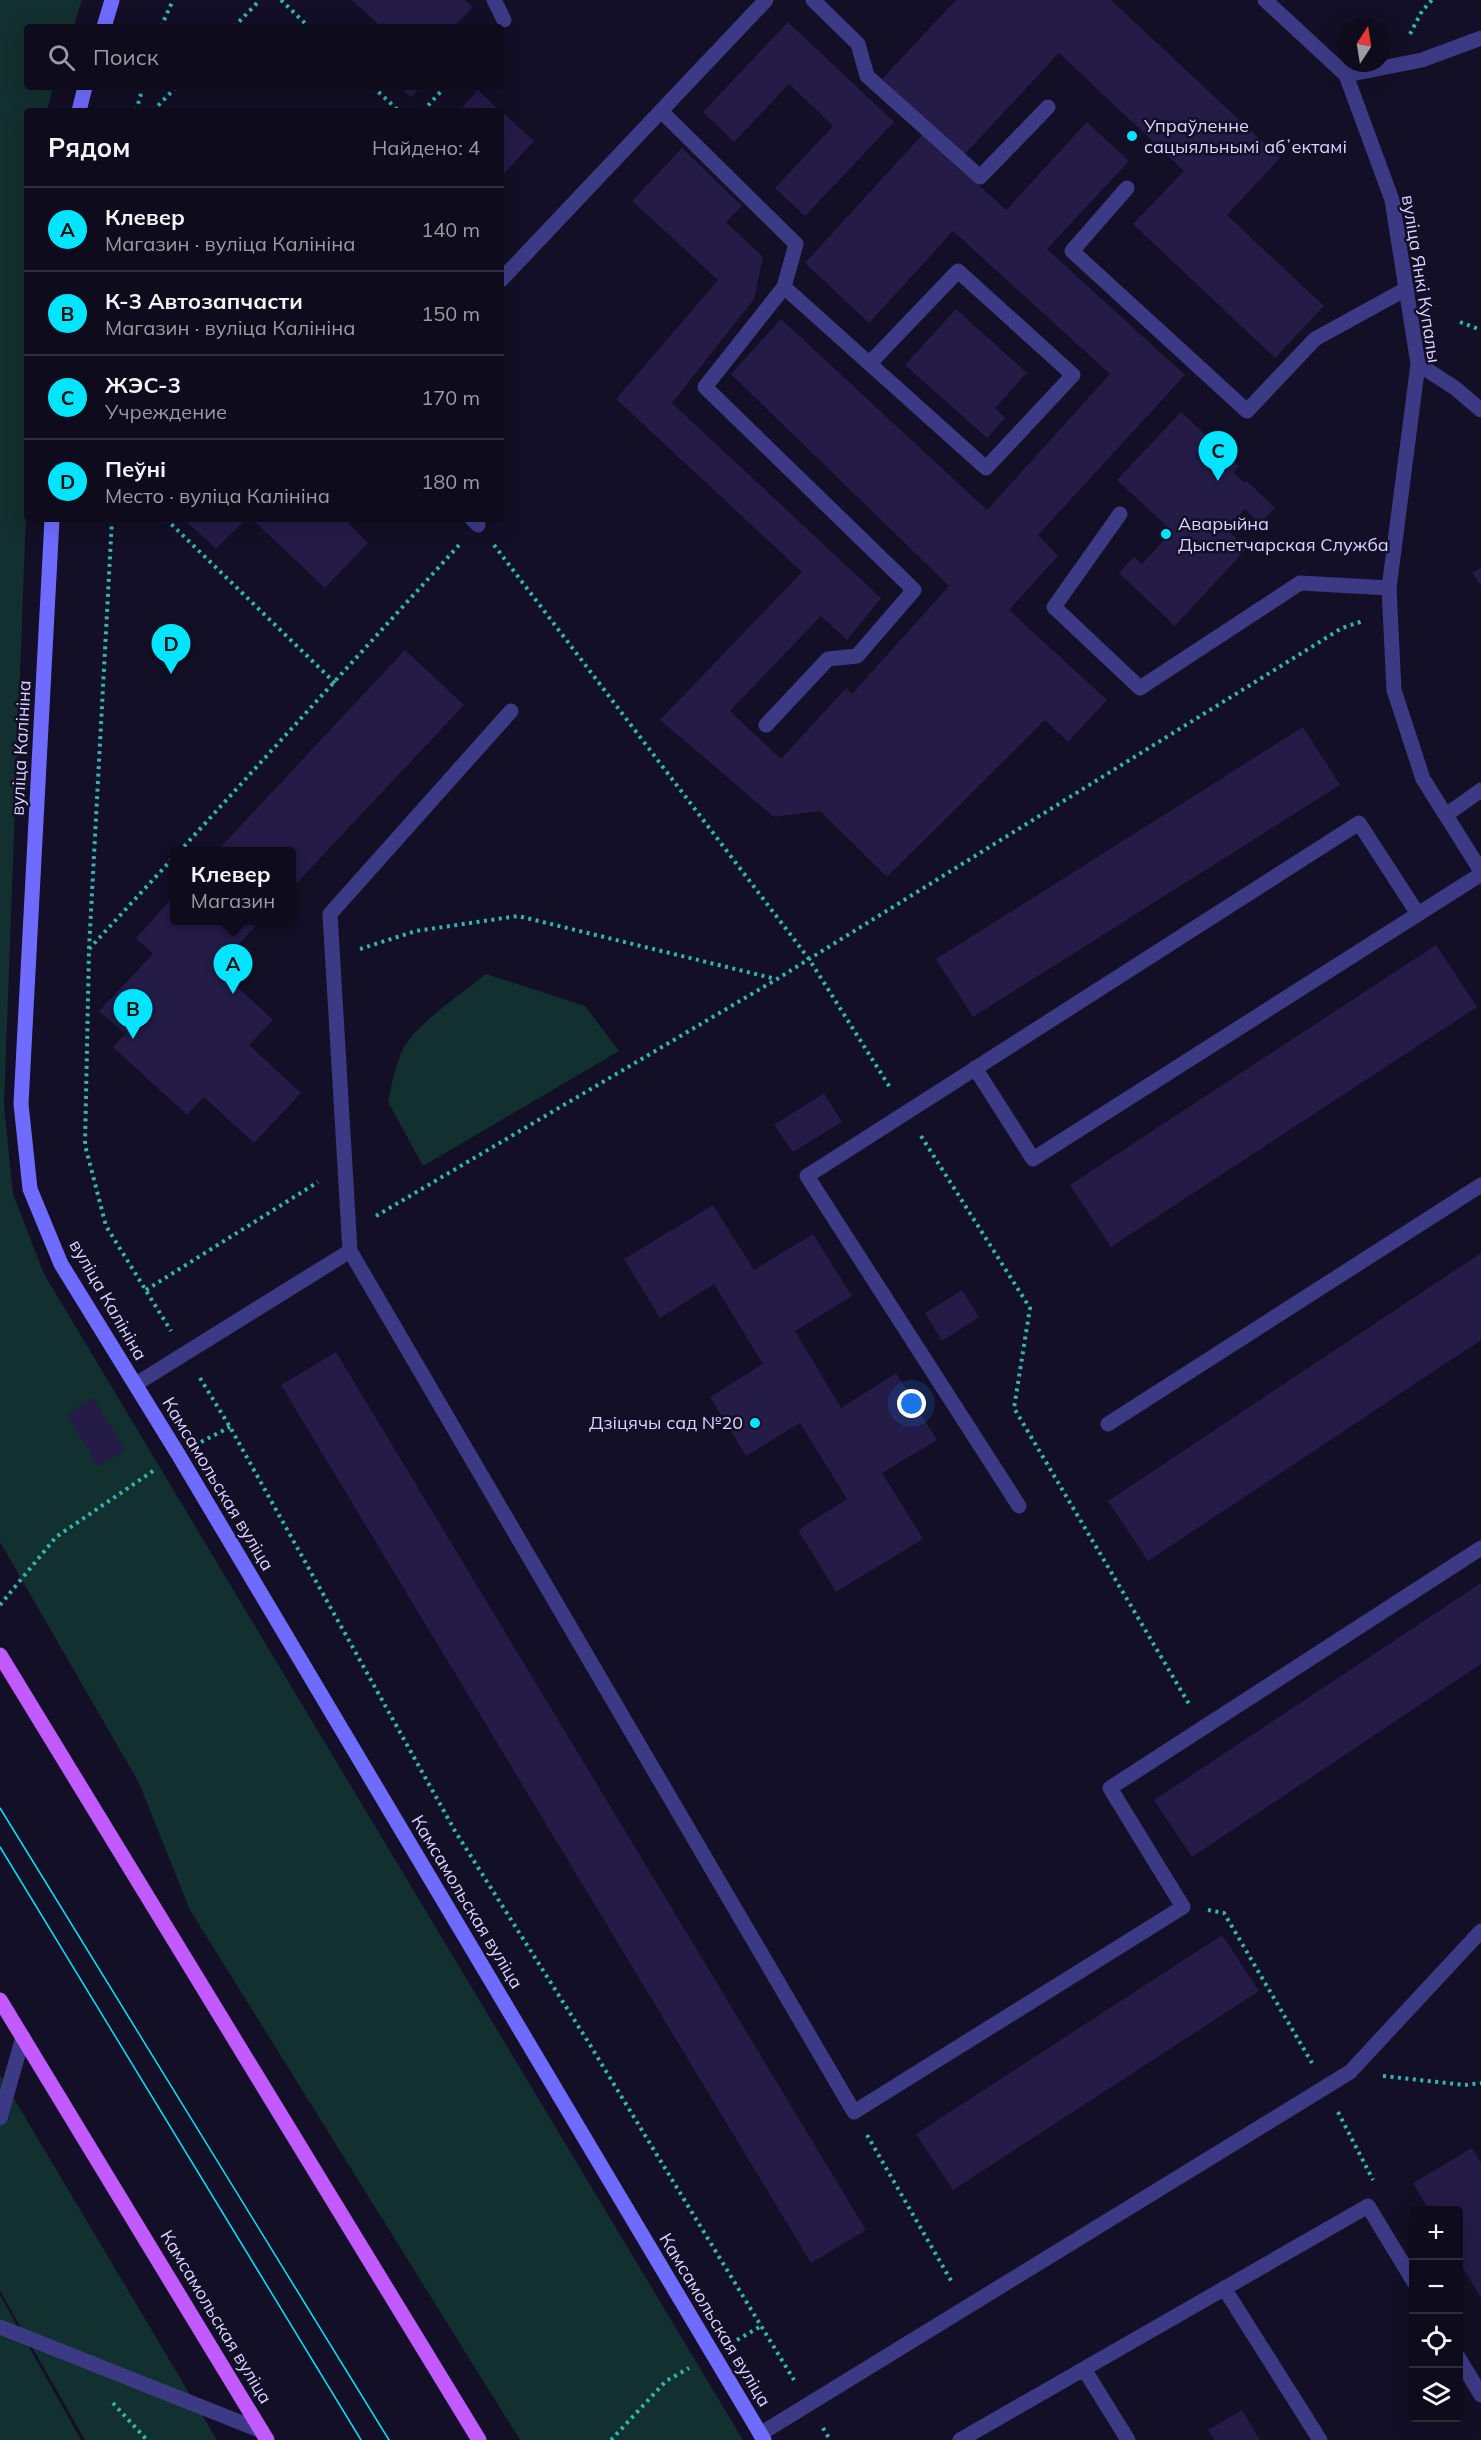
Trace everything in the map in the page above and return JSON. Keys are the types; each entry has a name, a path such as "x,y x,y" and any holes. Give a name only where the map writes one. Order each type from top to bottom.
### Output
{"main road":[{"path":"0,1655 479,2440"},
{"name":"Камсамольская вуліца","path":"0,2000 265,2436"}],"street":[{"path":"105,24 112,0"},
{"path":"494,0 504,21"},
{"path":"504,277 766,0"},
{"path":"813,0 858,44 867,76 980,177 1048,107"},
{"name":"вуліца Янкі Купалы","path":"1265,0 1346,75 1392,200 1418,364 1389,588 1395,690 1423,778 1481,872"},
{"path":"1346,75 1422,60 1481,38"},
{"path":"80,108 84,90"},
{"path":"661,111 796,244 784,287 705,387 914,590 857,656 828,659 766,725"},
{"path":"1127,188 1072,251 1247,411 1315,339 1406,289"},
{"path":"784,287 986,468 1073,375 958,271 870,363"},
{"path":"1418,364 1455,388 1481,410"},
{"path":"1120,514 1054,607 1140,688 1300,583 1389,588"},
{"name":"вуліца Калініна","path":"52,522 21,1104 30,1189 62,1264 136,1384"},
{"path":"511,711 330,914 350,1251 854,2112 1184,1907 1110,1788 1481,1548"},
{"path":"1446,815 1481,790"},
{"path":"1019,1506 807,1176 1359,823 1418,914"},
{"path":"975,1068 1033,1159 1481,872"},
{"path":"1108,1424 1481,1185"},
{"path":"136,1384 350,1251"},
{"name":"Камсамольская вуліца","path":"136,1384 762,2437"},
{"path":"762,2437 809,2405 1350,2073 1481,1931"},
{"path":"0,2118 23,2037"},
{"path":"960,2440 1368,2206 1409,2275"},
{"path":"1224,2288 1320,2440"},
{"path":"0,2327 265,2436"},
{"path":"1463,2365 1481,2395"},
{"path":"1084,2369 1128,2440"}],"path":[{"path":"161,24 173,0"},
{"path":"237,24 260,0"},
{"path":"281,0 306,24"},
{"path":"137,108 142,90"},
{"path":"156,108 173,90"},
{"path":"376,90 396,108"},
{"path":"426,108 442,90"},
{"path":"1460,322 1481,330"},
{"path":"112,522 89,949 85,1145 106,1226 230,1427 455,1831 580,2030 830,2440"},
{"path":"169,522 335,683"},
{"path":"184,847 335,683 475,522"},
{"path":"349,1232 777,979 1342,628 1390,613"},
{"path":"89,949 170,861"},
{"path":"333,958 416,931 518,916 777,979"},
{"path":"146,1290 346,1164"},
{"path":"0,1605 56,1537 178,1454 230,1427"},
{"path":"1184,1907 1224,1913 1326,2088 1373,2179 1368,2206"},
{"path":"1350,2073 1465,2085 1481,2082"},
{"path":"854,2112 967,2308"},
{"path":"611,2440 666,2381 760,2326"}],"green space":[{"path":"0,0 82,0 74,24 24,24 24,90 52,90 48,108 24,108 26,522 4,1105 13,1194 44,1274 743,2440 520,2440 190,1910 139,1783 0,1542"},
{"path":"486,974 585,1006 619,1051 423,1166 388,1102 398,1062 403,1049 419,1029"},
{"path":"0,2075 217,2440 85,2440 0,2291"},
{"path":"0,2295 81,2440 0,2440"}],"building":[{"path":"352,0 465,0 473,7 457,24 378,24"},
{"path":"956,0 1111,0 1280,158 1227,215 1324,306 1275,358 1133,224 1184,171 1059,53 963,156 882,79"},
{"path":"788,22 894,122 805,216 775,188 833,126 789,84 734,142 703,112"},
{"path":"403,90 418,90 411,97"},
{"path":"478,90 497,108 462,108"},
{"path":"504,114 534,141 504,174"},
{"path":"1087,122 1129,161 1047,249 1185,375 1038,535 1058,556 1009,610 1107,700 1068,742 1045,720 887,877 820,811 774,817 660,720 802,572 616,399 718,280 632,201 682,148 742,206 726,222 763,257 754,299 672,403 881,598 847,640 821,616 730,711 781,759 846,688 852,694 949,586 731,374 781,319 987,510 1110,374 953,231 869,323 805,263 923,134 1006,210"},
{"path":"956,309 1027,373 995,408 1005,418 987,438 905,365"},
{"path":"1181,412 1239,466 1233,472 1245,483 1247,481 1275,508 1260,524 1245,509 1226,529 1247,548 1175,626 1119,573 1134,557 1142,564 1172,531 1117,480"},
{"path":"187,522 243,522 216,549"},
{"path":"255,522 347,522 368,543 325,588"},
{"path":"1481,567 1481,585 1472,573"},
{"path":"405,650 464,705 296,884 296,847 221,847"},
{"path":"1303,727 1340,785 973,1017 936,959"},
{"path":"170,900 170,925 256,925 217,968 273,1020 249,1045 301,1093 254,1143 204,1097 187,1115 113,1047 125,1034 99,1011 153,954 136,938"},
{"path":"1436,945 1477,1007 1111,1247 1070,1185"},
{"path":"824,1093 842,1122 793,1152 774,1125"},
{"path":"713,1205 754,1270 813,1234 852,1296 795,1331 841,1408 896,1373 937,1440 882,1473 923,1539 836,1592 798,1530 847,1499 800,1423 746,1456 710,1397 763,1364 714,1284 660,1318 624,1259"},
{"path":"1481,1253 1481,1340 1148,1561 1108,1501"},
{"path":"962,1290 979,1317 942,1341 925,1313"},
{"path":"336,1352 866,2230 811,2263 281,1385"},
{"path":"93,1398 125,1450 98,1466 67,1415"},
{"path":"1481,1583 1481,1664 1192,1857 1154,1800"},
{"path":"1222,1935 1259,1991 953,2190 916,2134"},
{"path":"1472,2148 1481,2163 1481,2298 1463,2268 1463,2206 1427,2206 1413,2183"},
{"path":"1242,2410 1260,2440 1214,2440 1208,2430"}],"tram line":[{"path":"0,1808 389,2440"},
{"path":"0,1847 361,2440"}],"place":[{"name":"Упраўленне сацыяльнымі абʼектамі","path":"1132,136"},
{"name":"ЖЭС-3","path":"1218,481"},
{"name":"Аварыйна Дыспетчарская Служба","path":"1166,534"},
{"name":"Пеўні","path":"171,674"},
{"name":"Клевер","path":"233,994"},
{"name":"К-3 Автозапчасти","path":"133,1039"},
{"name":"Дзіцячы сад №20","path":"755,1423"}]}
